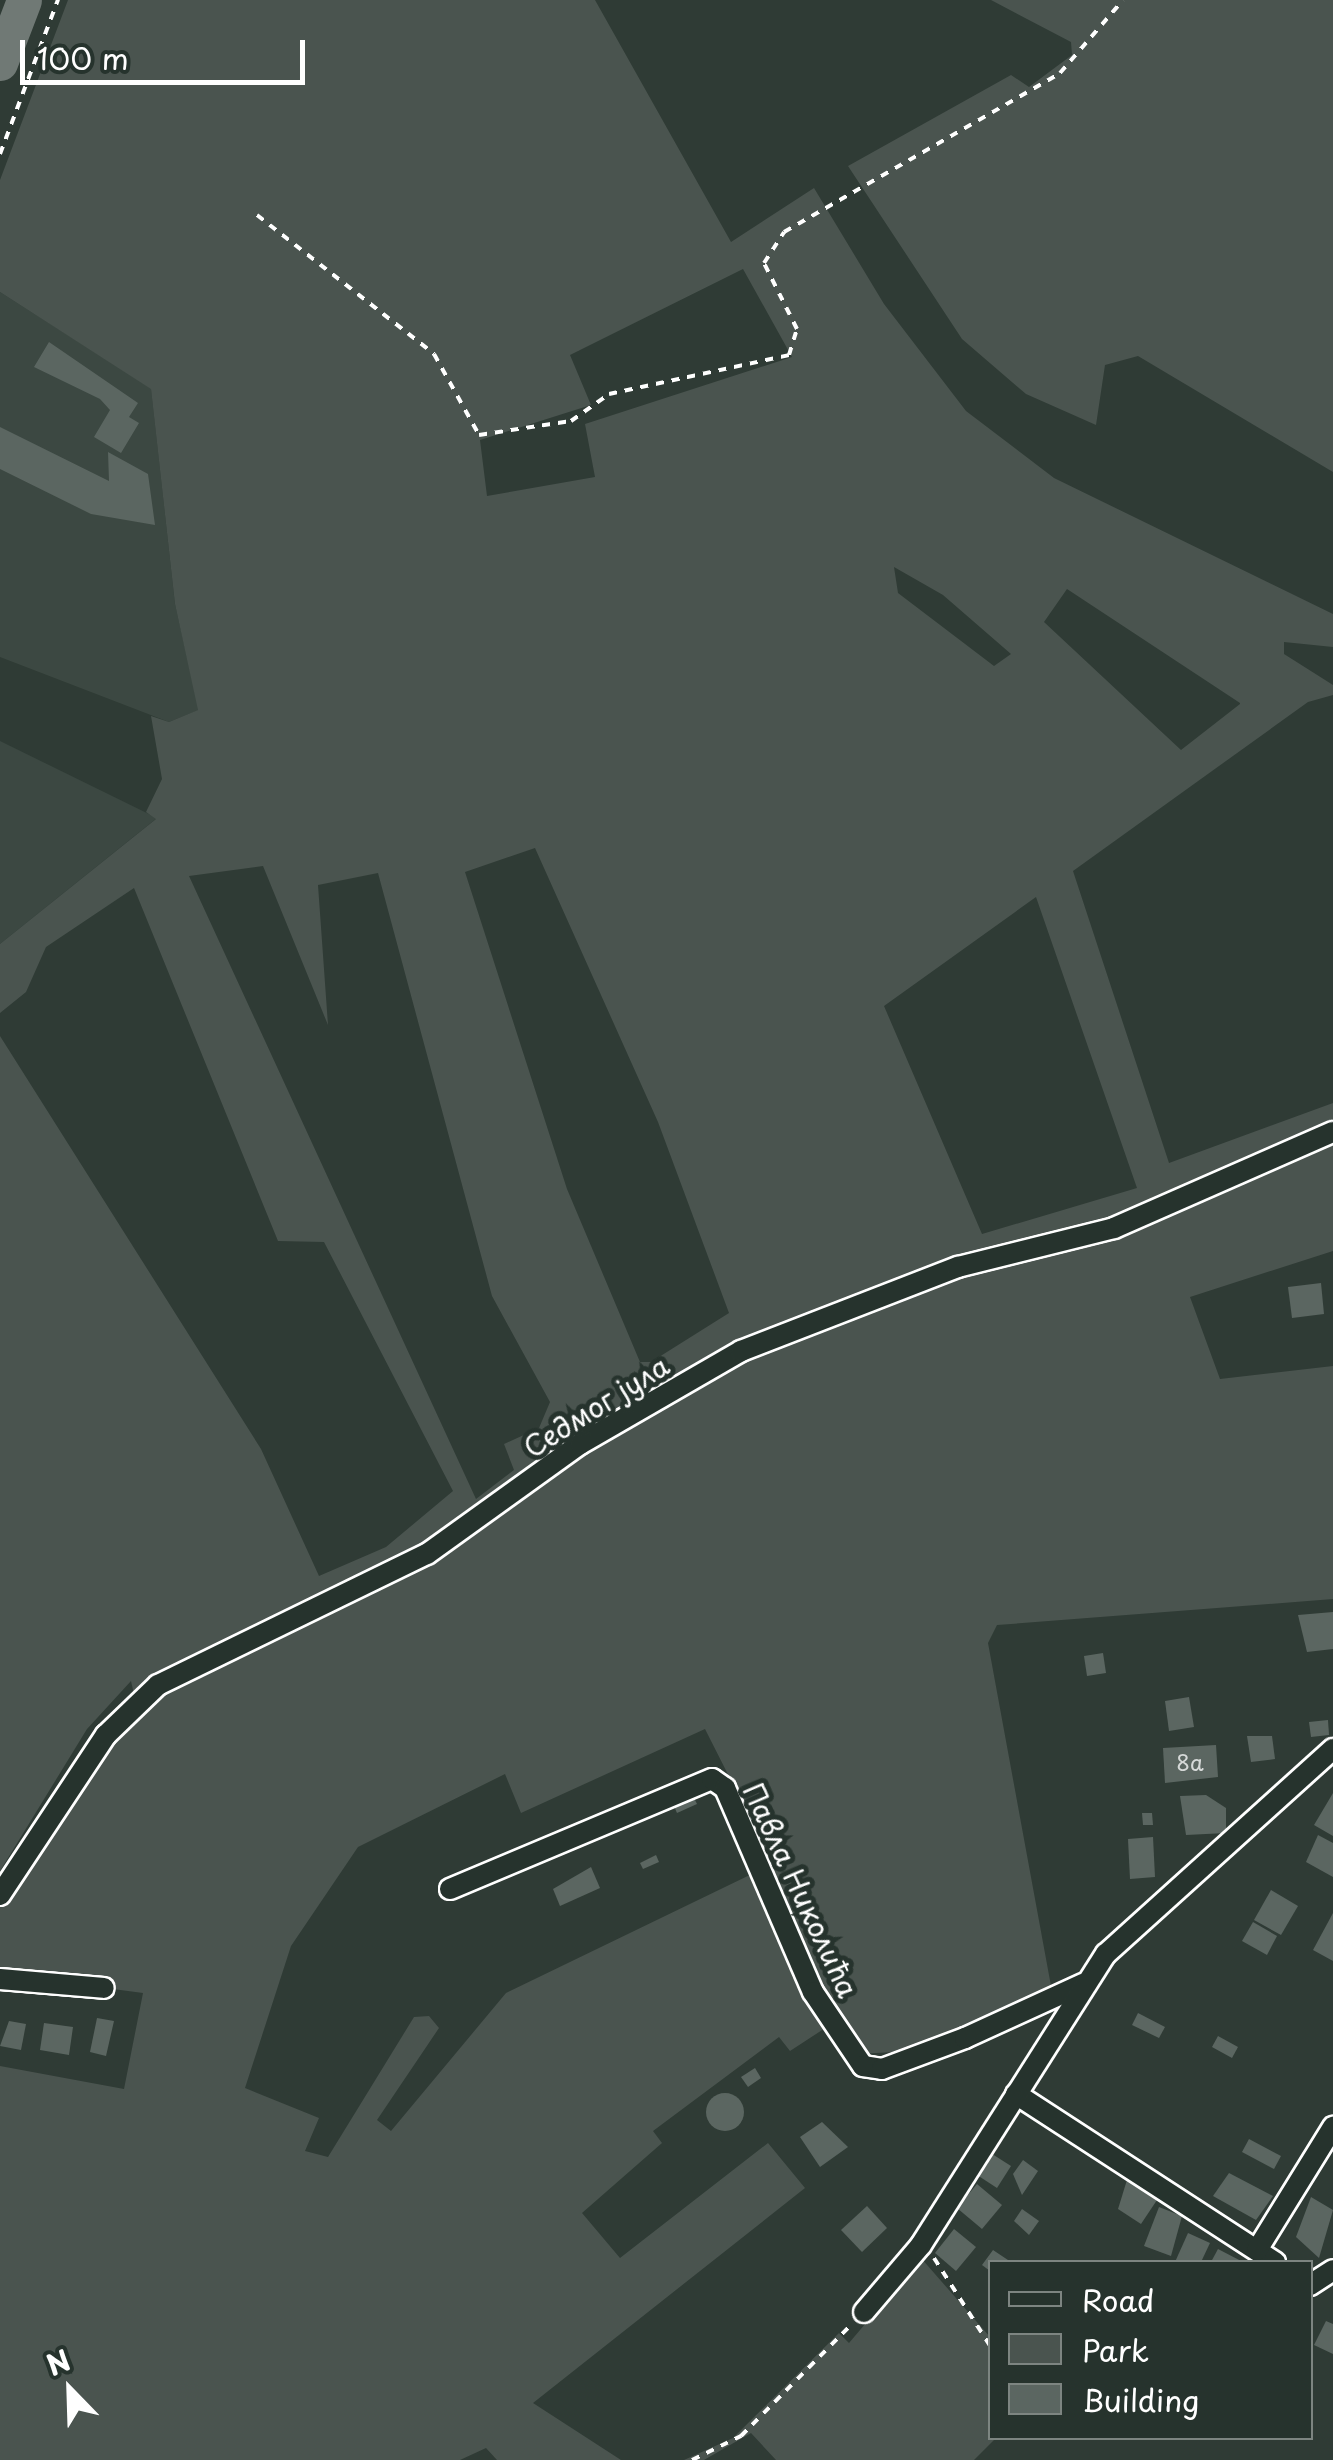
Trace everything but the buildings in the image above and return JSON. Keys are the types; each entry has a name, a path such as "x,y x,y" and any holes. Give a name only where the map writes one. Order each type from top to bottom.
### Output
{"street":[{"name":"Седмог јула","path":"0,1895 106,1735 158,1685 427,1554 628,1416 742,1351 958,1267 1114,1228 1333,1132"},
{"name":"Павла Николића","path":"864,2312 921,2246 1083,1984 1333,1749"},
{"name":"Павла Николића","path":"450,1889 712,1779 725,1788 813,1992 863,2066 882,2069 965,2038 1083,1984"},
{"path":"0,1979 104,1988"},
{"path":"1016,2094 1266,2256 1333,2127"}],"path":[{"path":"0,154 58,0"},
{"path":"257,215 434,354 479,436 571,421 610,394 789,355 797,329 764,263 784,232 1060,73 1123,0"},
{"path":"921,2246 988,2344"},
{"path":"692,2460 741,2436 864,2312"}],"shaded area":[{"path":"0,292 151,388 175,604 199,710 169,722 0,657"},
{"path":"0,741 157,818 0,944"}],"green space":[{"path":"68,0 595,0 731,242 814,188 884,304 966,411 1054,478 1333,614 1333,647 1284,642 1284,654 1333,685 1333,695 1308,702 1073,871 1169,1163 1333,1103 1333,1251 1190,1297 1220,1379 1333,1366 1333,1599 997,1625 988,1643 1051,1986 914,2051 857,2054 836,2021 790,2051 779,2037 653,2131 662,2143 582,2213 620,2258 768,2143 805,2188 533,2403 621,2460 497,2460 486,2448 460,2460 0,2460 0,2066 124,2089 143,1993 0,1974 0,1905 138,1712 131,1681 87,1729 0,1871 0,1036 261,1449 319,1576 386,1547 453,1491 324,1242 278,1241 134,888 46,947 26,992 0,1013 0,944 156,819 146,812 162,779 151,716 169,722 198,710 175,604 151,389 0,292 0,180","holes":["743,269 792,357 585,424 595,477 487,496 480,440 591,405 570,355","894,567 943,595 1011,654 994,666 898,593","1067,589 1240,703 1181,750 1044,622","535,848 658,1122 729,1313 651,1362 640,1362 567,1189 465,872","263,866 328,1025 318,885 378,873 492,1296 550,1402 539,1428 504,1444 514,1470 476,1499 189,876","1036,897 1137,1188 982,1234 884,1006","705,1729 750,1818 735,1826 756,1872 506,1993 391,2131 377,2120 439,2028 429,2016 414,2017 328,2157 305,2151 319,2118 245,2088 291,1946 358,1847 505,1774 521,1813"]},
{"path":"991,0 1333,0 1333,472 1138,356 1105,365 1096,425 1026,394 962,339 848,166 1011,75 1029,87 1072,55 1071,42"},
{"path":"921,2258 988,2335 988,2440 994,2440 974,2460 776,2460 751,2433 704,2460 684,2460 733,2438 839,2333 849,2343"}],"waterway":[{"path":"0,63 24,0"}]}
